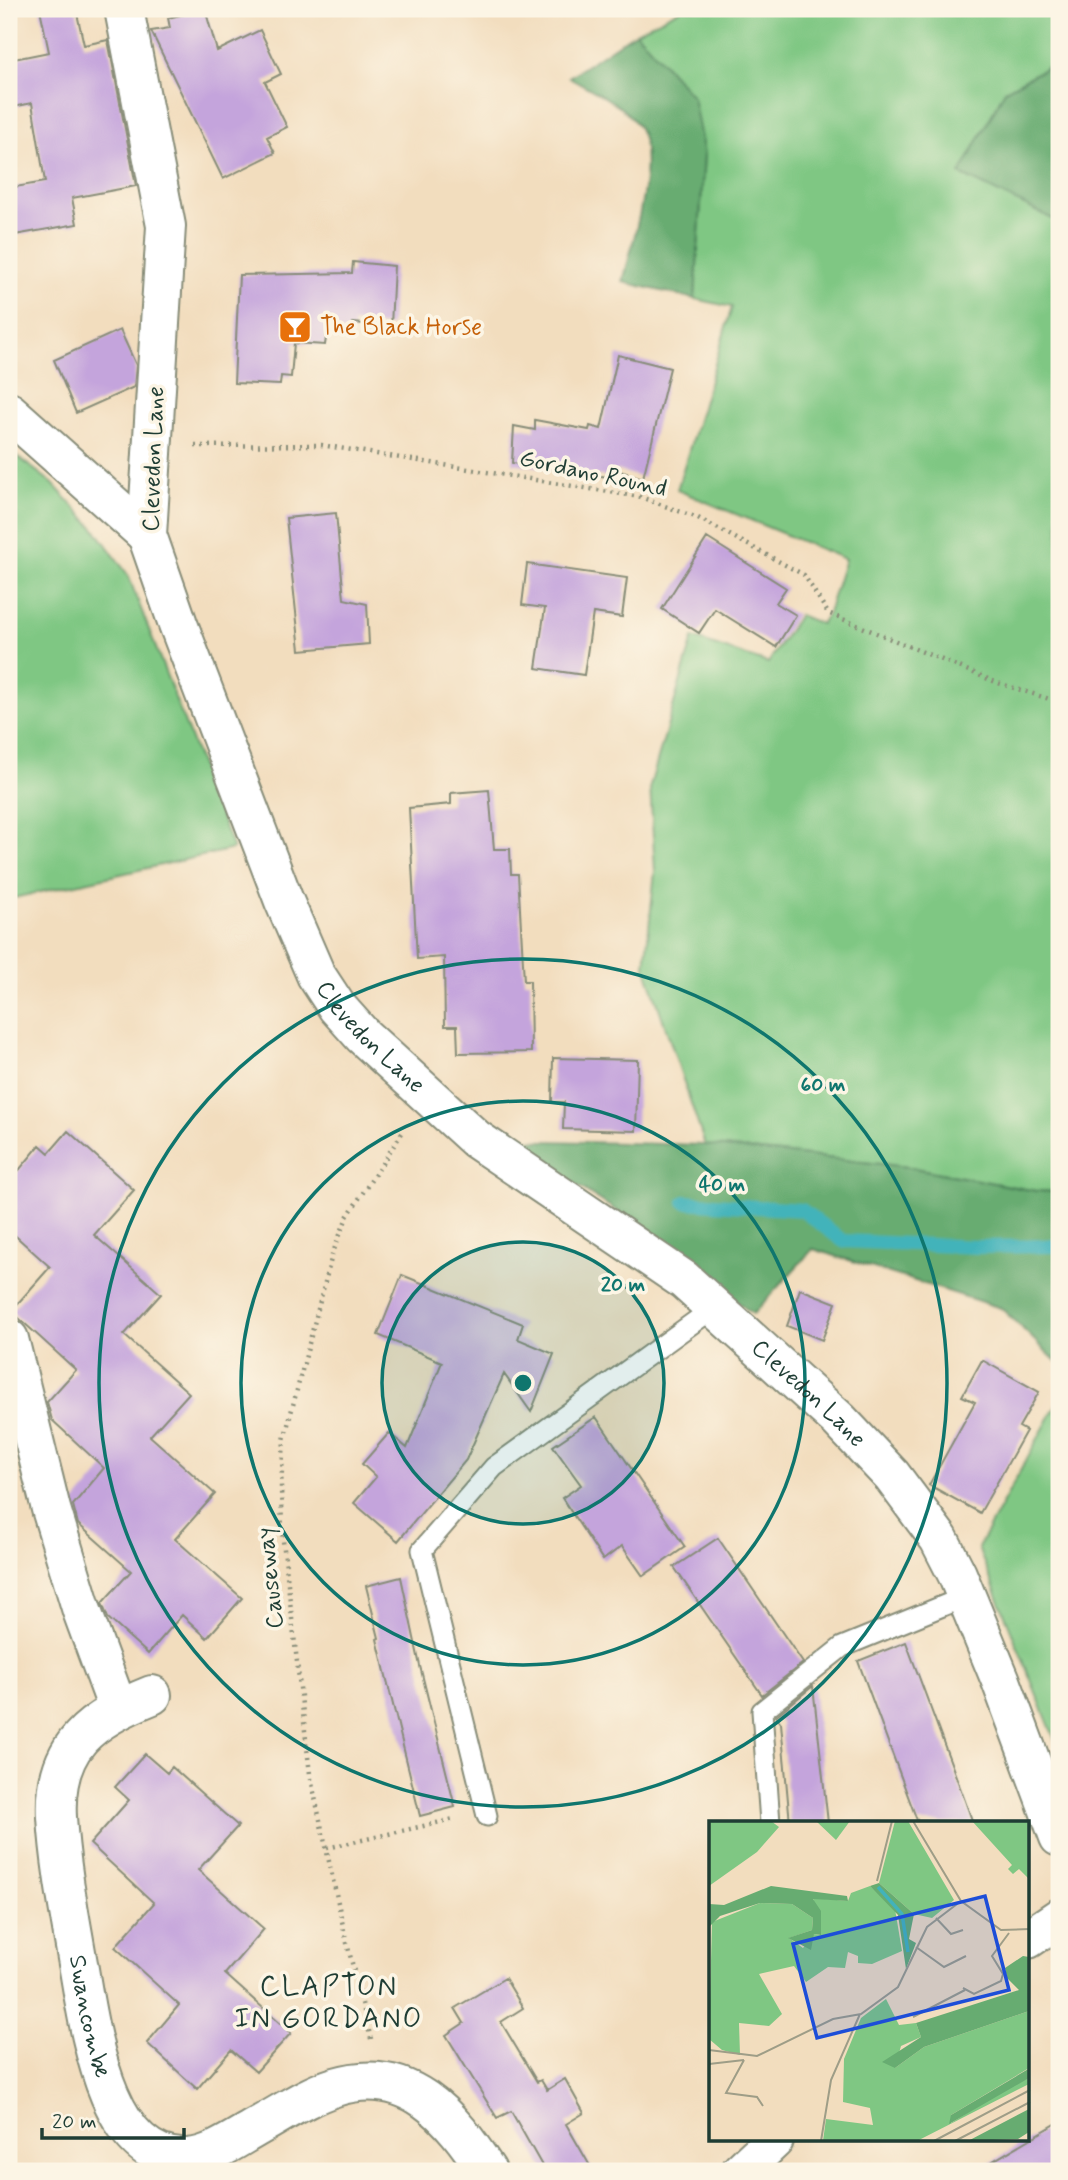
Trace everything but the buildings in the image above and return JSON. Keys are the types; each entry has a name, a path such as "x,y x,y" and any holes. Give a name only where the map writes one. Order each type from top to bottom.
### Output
{"street":[{"name":"Clevedon Lane","path":"124,9 166,226 148,535 178,624 279,888 316,975 337,1007 363,1036 476,1139 684,1280 839,1420 892,1476 939,1539 967,1596 1059,1836"},
{"path":"9,412 148,535"},
{"name":"Swancombe","path":"9,1339 51,1509 82,1611 135,1702 97,1723 75,1743 62,1766 56,1804 60,1858 92,2040 105,2084 124,2121 136,2137 154,2152 172,2158 189,2158 218,2149 309,2098 336,2087 382,2082 397,2084 414,2091 455,2126 487,2171"},
{"path":"1030,1938 1059,1918"},
{"path":"741,2171 772,2142"}],"lane":[{"path":"486,1814 422,1550 494,1467 715,1307"},
{"path":"769,1821 761,1712 842,1647 967,1596"}],"path":[{"name":"Gordano Round","path":"152,447 321,445 640,497 698,518 804,575 828,613 998,683 1059,702"},
{"name":"Causeway","path":"382,2082 345,1935 310,1774 282,1532 284,1440 332,1255 347,1217 427,1094"},
{"path":"327,1848 486,1814"}],"green space":[{"path":"681,9 1059,9 1059,61 1005,90 961,174 1059,222 1059,1192 1036,1191 909,1167 705,1145 645,966 655,871 650,786 693,638 768,663 799,615 821,624 828,613 845,559 677,490 732,307 695,299 704,154 636,32"},
{"path":"636,32 693,97 704,154 695,299 623,282 642,204 646,162 644,144 639,128 626,112 569,77"},
{"path":"1059,61 1059,222 960,174 1005,90"},
{"path":"9,450 52,483 95,529 128,575 233,849 9,899"},
{"path":"507,1140 705,1145 909,1167 1036,1191 1059,1192 1059,1364 1001,1308 813,1249 753,1314 640,1226"},
{"path":"1059,1400 1059,1750 978,1548"}],"waterway":[{"path":"685,1202 802,1210 843,1241 977,1247 1059,1246"}],"place":[{"name":"The Black Horse","path":"295,327"}],"district":[{"name":"CLAPTON IN GORDANO","path":"329,2003"}]}
